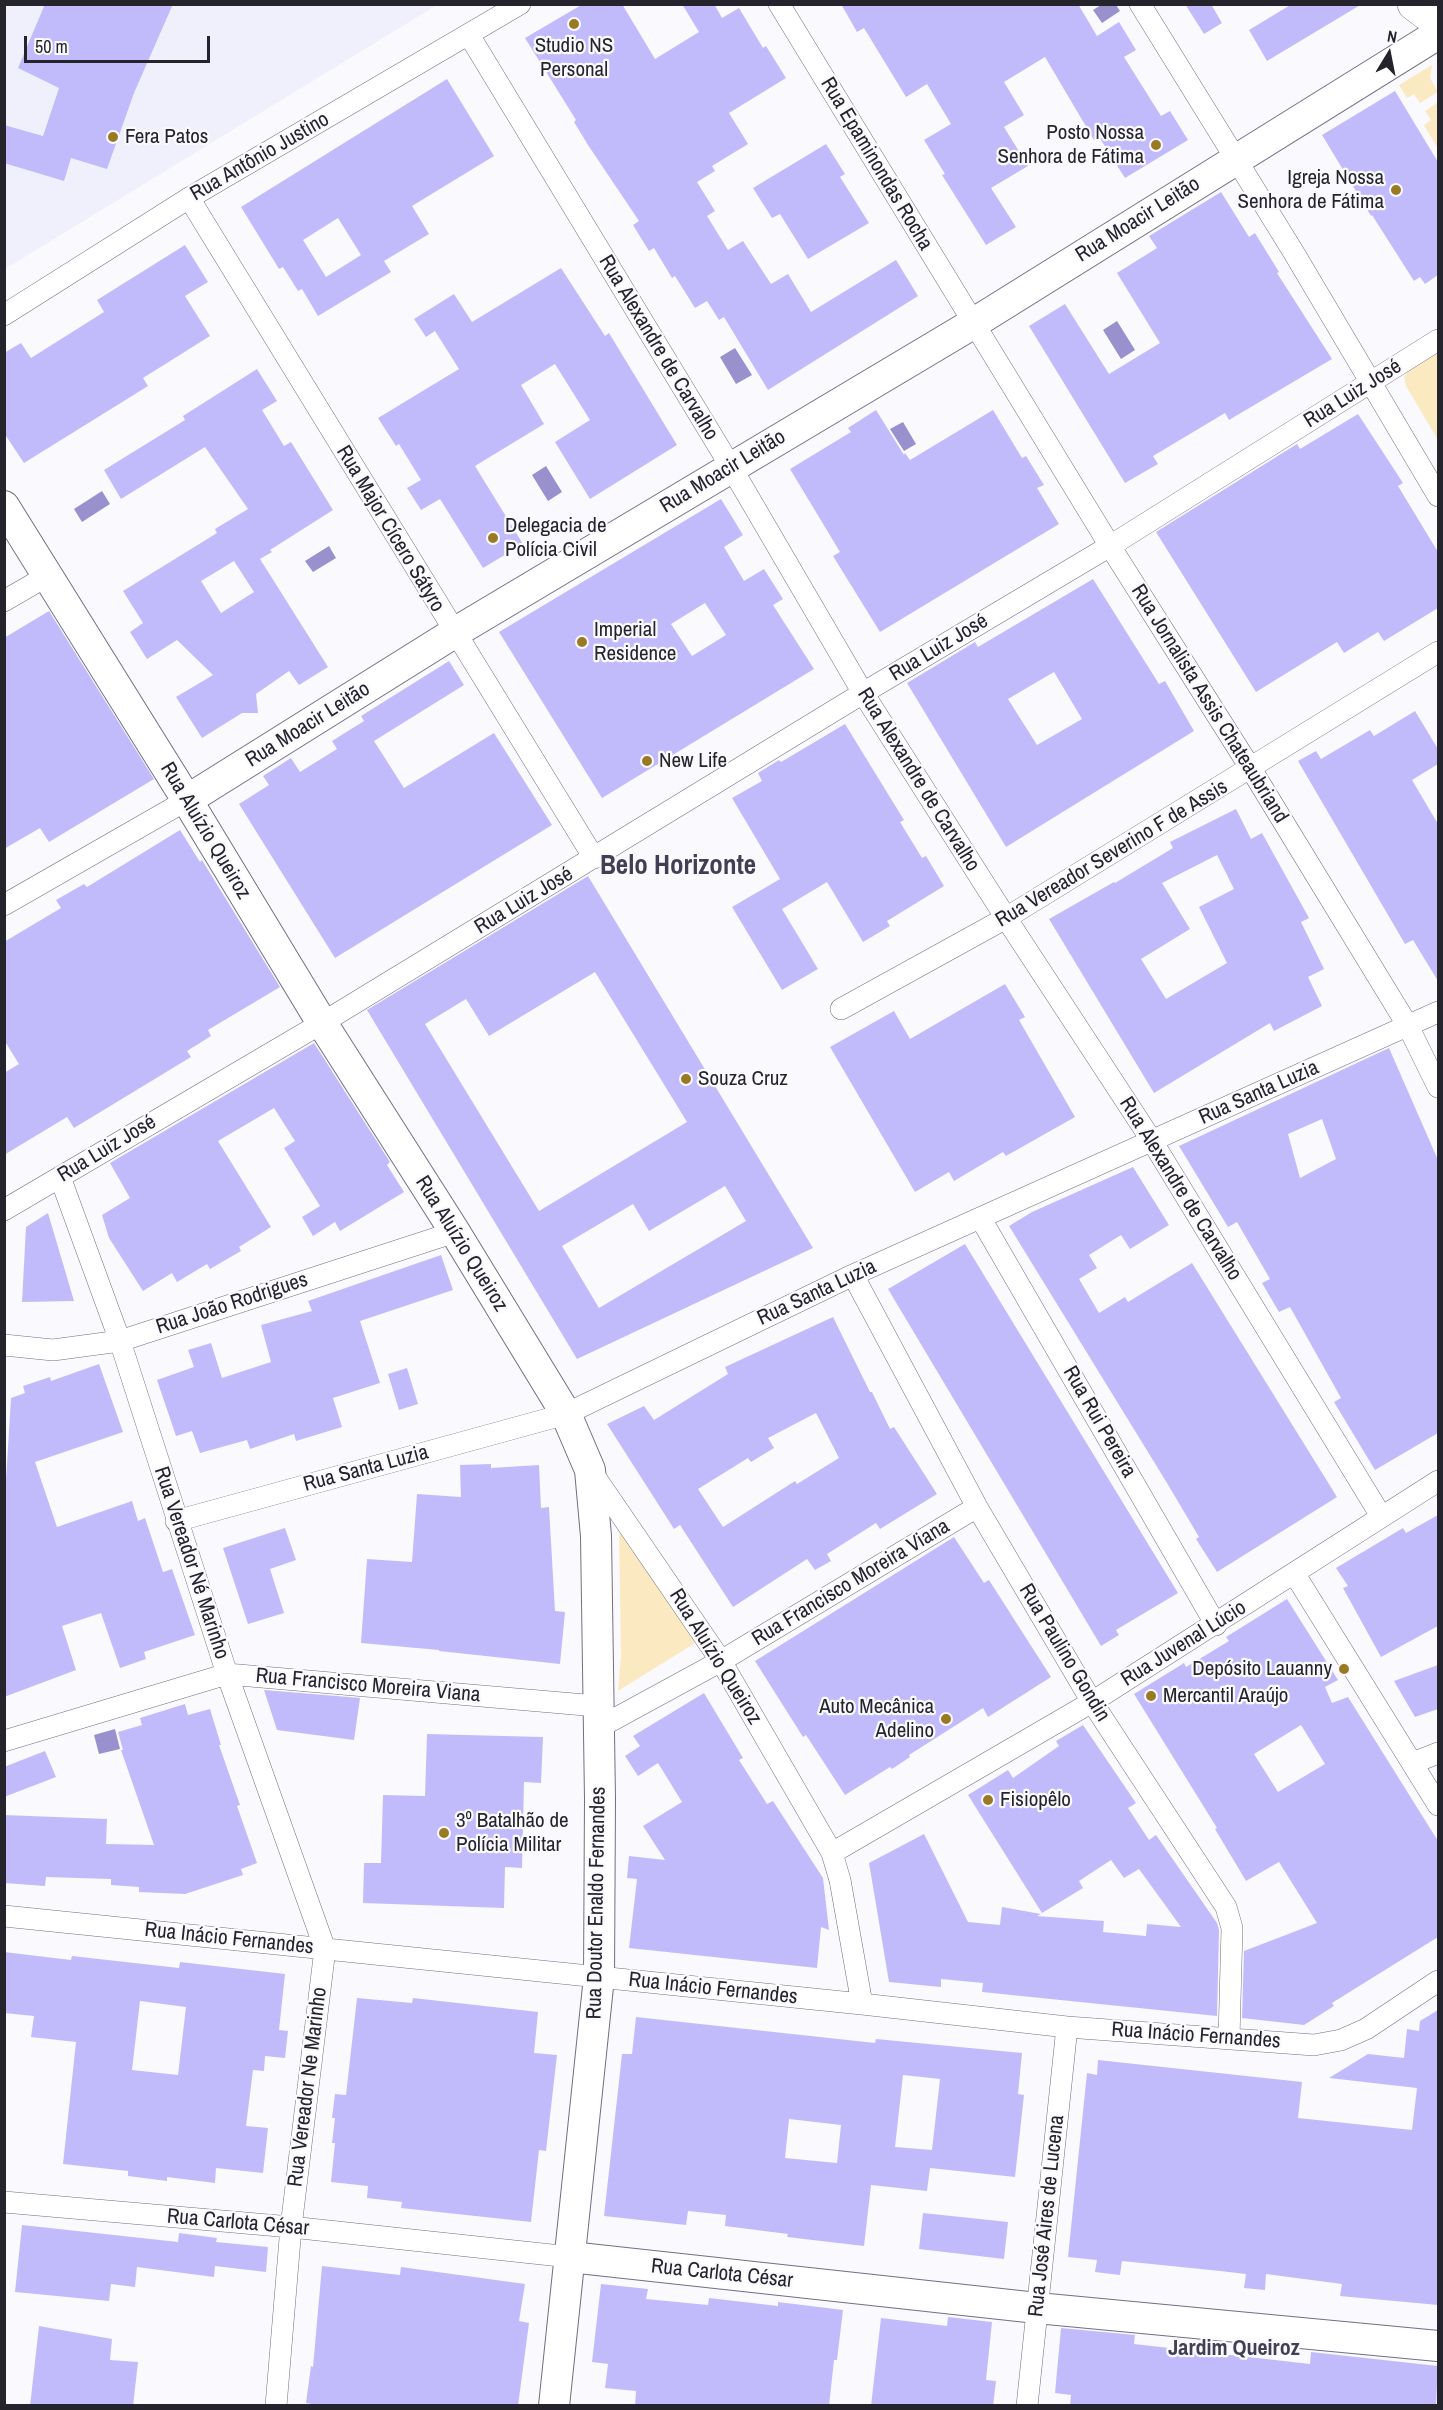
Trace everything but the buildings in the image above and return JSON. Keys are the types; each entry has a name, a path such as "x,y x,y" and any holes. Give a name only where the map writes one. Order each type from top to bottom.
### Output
{"main road":[{"path":"1414,4 1438,22"}],"street":[{"name":"Rua Antônio Justino","path":"4,315 189,198 520,4"},
{"name":"Rua Epaminondas Rocha","path":"779,4 974,323"},
{"path":"1140,4 1236,159 1438,496"},
{"name":"Rua Moacir Leitão","path":"4,905 187,800 454,633 974,323 1438,34"},
{"name":"Rua Alexandre de Carvalho","path":"469,35 730,467 863,693 1006,918 1152,1141 1381,1516"},
{"name":"Rua Major Cícero Sátyro","path":"189,198 594,858"},
{"name":"Rua Jornalista Assis Chateaubriand","path":"974,323 1408,1026 1438,1087"},
{"name":"Rua Luiz José","path":"4,1210 322,1023 863,693 1110,546 1438,340"},
{"name":"Rua Aluízio Queiroz","path":"4,506 566,1414 591,1470 721,1660 832,1853 840,1880 862,2004"},
{"path":"4,601 47,576"},
{"name":"Rua Vereador Severino F de Assis","path":"841,1009 1006,918 1251,770 1438,652"},
{"name":"Rua Santa Luzia","path":"176,1521 566,1414 853,1275 1438,1012"},
{"name":"Rua Vereador Né Marinho","path":"60,1177 120,1341 227,1674 325,1949"},
{"name":"Rua Rui Pereira","path":"981,1219 1216,1624"},
{"name":"Rua João Rodrigues","path":"4,1345 53,1350 120,1341 455,1232"},
{"name":"Rua Paulino Gondin","path":"853,1275 977,1507 1092,1702 1230,1915 1232,1928 1229,2038"},
{"name":"Rua Doutor Enaldo Fernandes","path":"554,2406 599,1977 600,1799 596,1536 591,1470"},
{"name":"Rua Juvenal Lúcio","path":"832,1853 1092,1702 1438,1481"},
{"name":"Rua Francisco Moreira Viana","path":"4,1741 227,1674 598,1717 721,1660 977,1507"},
{"path":"1294,1573 1438,1805"},
{"path":"1413,1763 1438,1753"},
{"name":"Rua Inácio Fernandes","path":"4,1916 1066,2027 1314,2045 1341,2040 1366,2029 1438,1981"},
{"name":"Rua Vereador Ne Marinho","path":"276,2406 291,2227 325,1949"},
{"name":"Rua José Aires de Lucena","path":"1026,2406 1066,2027"},
{"name":"Rua Carlota César","path":"4,2202 291,2227 1037,2308 1438,2346"}],"shaded area":[{"name":"Fera Patos","path":"5,5 437,5 5,269"},
{"path":"1101,5 1116,5 1120,11 1102,23 1093,10"},
{"path":"1432,65 1430,78 1438,92 1420,103 1414,94 1407,98 1399,85"},
{"path":"1438,102 1438,149 1424,125 1431,120 1425,111"},
{"path":"1117,321 1135,350 1121,359 1103,330"},
{"path":"735,348 752,375 736,384 720,357"},
{"path":"1438,352 1438,440 1406,386 1404,377 1409,370"},
{"path":"903,422 916,444 904,451 890,429"},
{"path":"546,466 562,492 548,501 532,475"},
{"path":"102,491 110,504 82,522 74,509"},
{"path":"329,546 336,558 313,572 305,561"},
{"path":"619,1527 695,1643 618,1691 621,1656"},
{"path":"115,1729 120,1749 99,1754 94,1735"}],"place":[{"name":"Studio NS Personal","path":"574,24"},
{"name":"Fera Patos","path":"113,137"},
{"name":"Posto Nossa Senhora de Fátima","path":"1156,145"},
{"name":"Igreja Nossa Senhora de Fátima","path":"1396,190"},
{"name":"Delegacia de Polícia Civil","path":"493,538"},
{"name":"Imperial Residence","path":"582,642"},
{"name":"New Life","path":"647,761"},
{"name":"Souza Cruz","path":"686,1079"},
{"name":"Depósito Lauanny","path":"1344,1669"},
{"name":"Mercantil Araújo","path":"1151,1696"},
{"name":"Auto Mecânica Adelino","path":"946,1719"},
{"name":"Fisiopêlo","path":"988,1800"},
{"name":"3º Batalhão de Polícia Militar","path":"444,1833"}],"district":[{"name":"Belo Horizonte","path":"678,867"},
{"name":"Jardim Queiroz","path":"1234,2349"}]}
